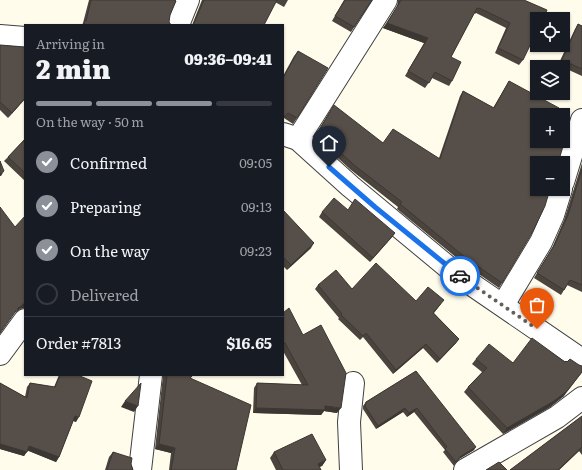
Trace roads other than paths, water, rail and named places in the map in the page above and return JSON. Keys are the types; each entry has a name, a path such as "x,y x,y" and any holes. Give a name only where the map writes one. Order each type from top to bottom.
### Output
{"street":[{"path":"178,24 188,0"},
{"path":"386,0 290,136 455,273 582,360"},
{"path":"0,36 24,38"},
{"path":"570,159 582,120"},
{"path":"503,305 541,242 553,215 559,196"},
{"path":"0,354 24,321"},
{"path":"140,470 151,376"},
{"path":"351,470 349,422 353,383"},
{"path":"465,470 557,417 582,398"}]}
